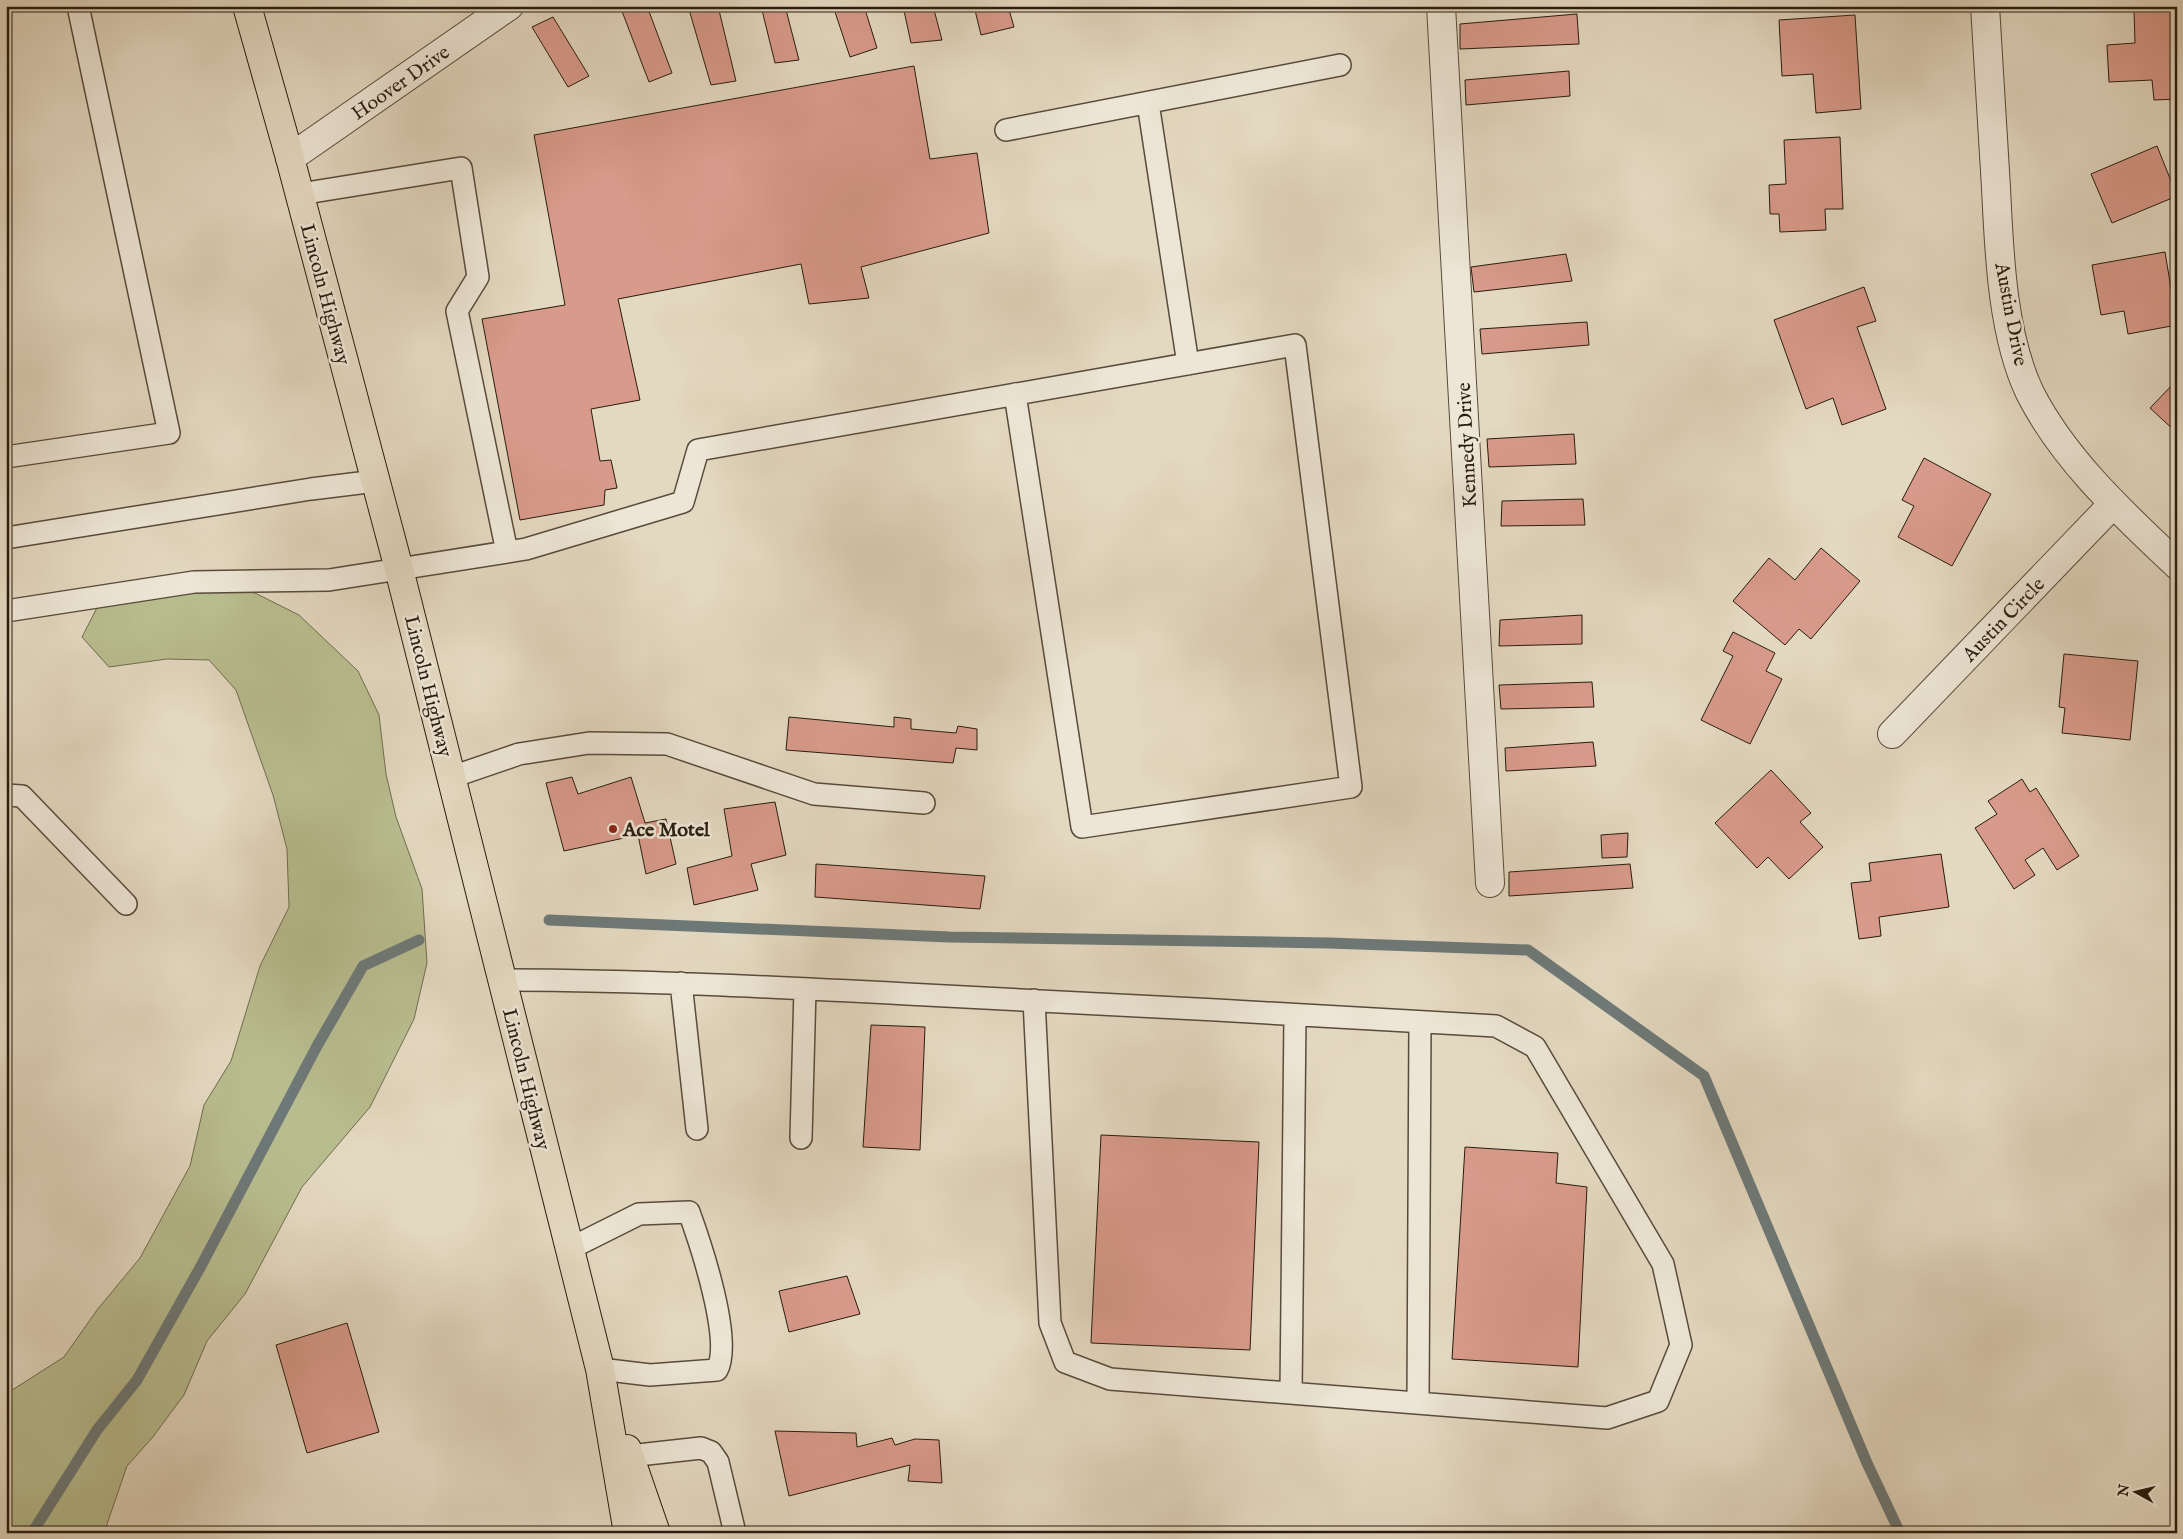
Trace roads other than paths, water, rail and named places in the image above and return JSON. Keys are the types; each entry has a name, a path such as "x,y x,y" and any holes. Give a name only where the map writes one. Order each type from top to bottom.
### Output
{"main road":[{"name":"Lincoln Highway","path":"247,6 300,194 399,569 600,1369 656,1533"},
{"name":"Lincoln Highway","path":"600,1369 628,1533"}],"street":[{"name":"Hoover Drive","path":"290,158 509,6"},
{"name":"Kennedy Drive","path":"1441,6 1490,883"},
{"name":"Austin Drive","path":"1985,6 2000,269 2014,348 2030,392 2053,432 2113,504 2177,565"},
{"name":"Austin Circle","path":"1892,734 2113,504"}],"lane":[{"path":"6,457 169,434 78,6"},
{"path":"1006,130 1340,65"},
{"path":"1148,103 1188,364"},
{"path":"300,194 461,168 478,277 457,311 507,552"},
{"path":"6,611 194,582 329,580 526,549 683,502 698,450 1015,394 1295,345 1351,787 1082,828 1015,394"},
{"path":"6,538 301,491 376,481"},
{"path":"452,777 518,754 589,743 667,744 814,794 924,803"},
{"path":"6,795 22,796 126,904"},
{"path":"502,980 614,980 681,983 1034,1000 1496,1026 1535,1046 1663,1264 1681,1345 1658,1401 1607,1418 1110,1379 1065,1362 1050,1323 1034,1000"},
{"path":"681,983 697,1129"},
{"path":"801,1138 805,989"},
{"path":"1291,1393 1294,1015"},
{"path":"1418,1403 1420,1022"},
{"path":"569,1249 639,1214 689,1212 698,1236 721,1325 722,1362 717,1370 650,1375 600,1369"},
{"path":"629,1456 701,1448 711,1452 718,1462 735,1533"}],"waterway":[{"path":"549,920 949,937 1329,943 1528,950 1704,1076 1867,1463 1900,1533"},
{"path":"32,1533 97,1430 137,1380 201,1266 317,1046 363,966 419,940"}],"place":[{"name":"Ace Motel","path":"613,829"}]}
